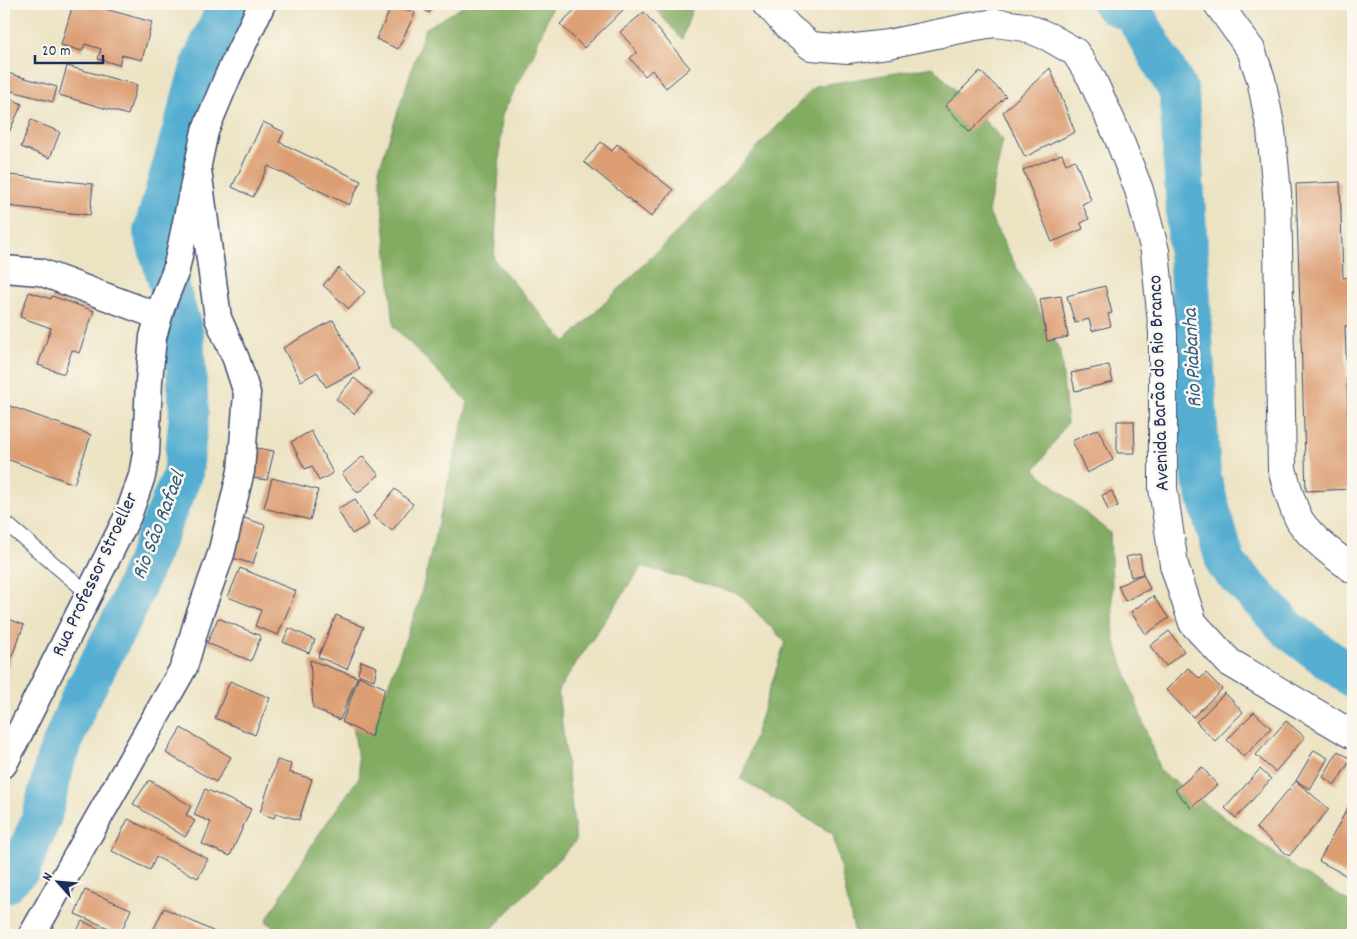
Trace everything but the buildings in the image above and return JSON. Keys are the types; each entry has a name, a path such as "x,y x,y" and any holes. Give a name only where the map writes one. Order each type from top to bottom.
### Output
{"main road":[{"name":"Avenida Barão do Rio Branco","path":"768,4 788,28 811,46 847,49 888,44 970,26 995,23 1025,27 1049,37 1075,52 1091,77 1118,134 1139,190 1155,251 1162,333 1163,488 1174,565 1193,623 1229,662 1353,735"},
{"path":"1218,4 1252,50 1261,79 1272,130 1278,193 1282,468 1290,500 1301,522 1320,543 1353,567"}],"street":[{"name":"Rua Professor Stroeller","path":"4,764 128,516 142,476 146,453 150,372 154,337 160,310 176,270 205,131 228,76 262,4"},
{"path":"32,935 184,667 198,618 221,554 241,471 246,393 236,359 218,318 198,170"},
{"path":"4,268 40,272 160,310"}],"lane":[{"path":"4,524 8,525 89,594"}],"green space":[{"path":"461,4 553,4 533,55 502,115 494,260 565,342 690,219 815,86 933,67 1003,140 988,212 1061,353 1067,423 1035,470 1110,533 1114,639 1160,771 1299,871 1353,904 1353,935 855,935 833,834 741,779 785,642 739,594 642,566 558,690 576,841 486,935 282,935 266,921 316,838 360,776 348,687 384,696 418,606 468,402 394,327 379,169 425,29 462,7"},
{"path":"651,4 694,4 682,39"}],"waterway":[{"name":"Rio São Rafael","path":"4,884 21,868 42,816 56,759 79,701 124,615 183,473 189,412 184,335 153,232 202,61 228,4"},
{"name":"Rio Piabanha","path":"1112,4 1134,14 1179,92 1201,477 1226,564 1288,629 1353,678"}]}
